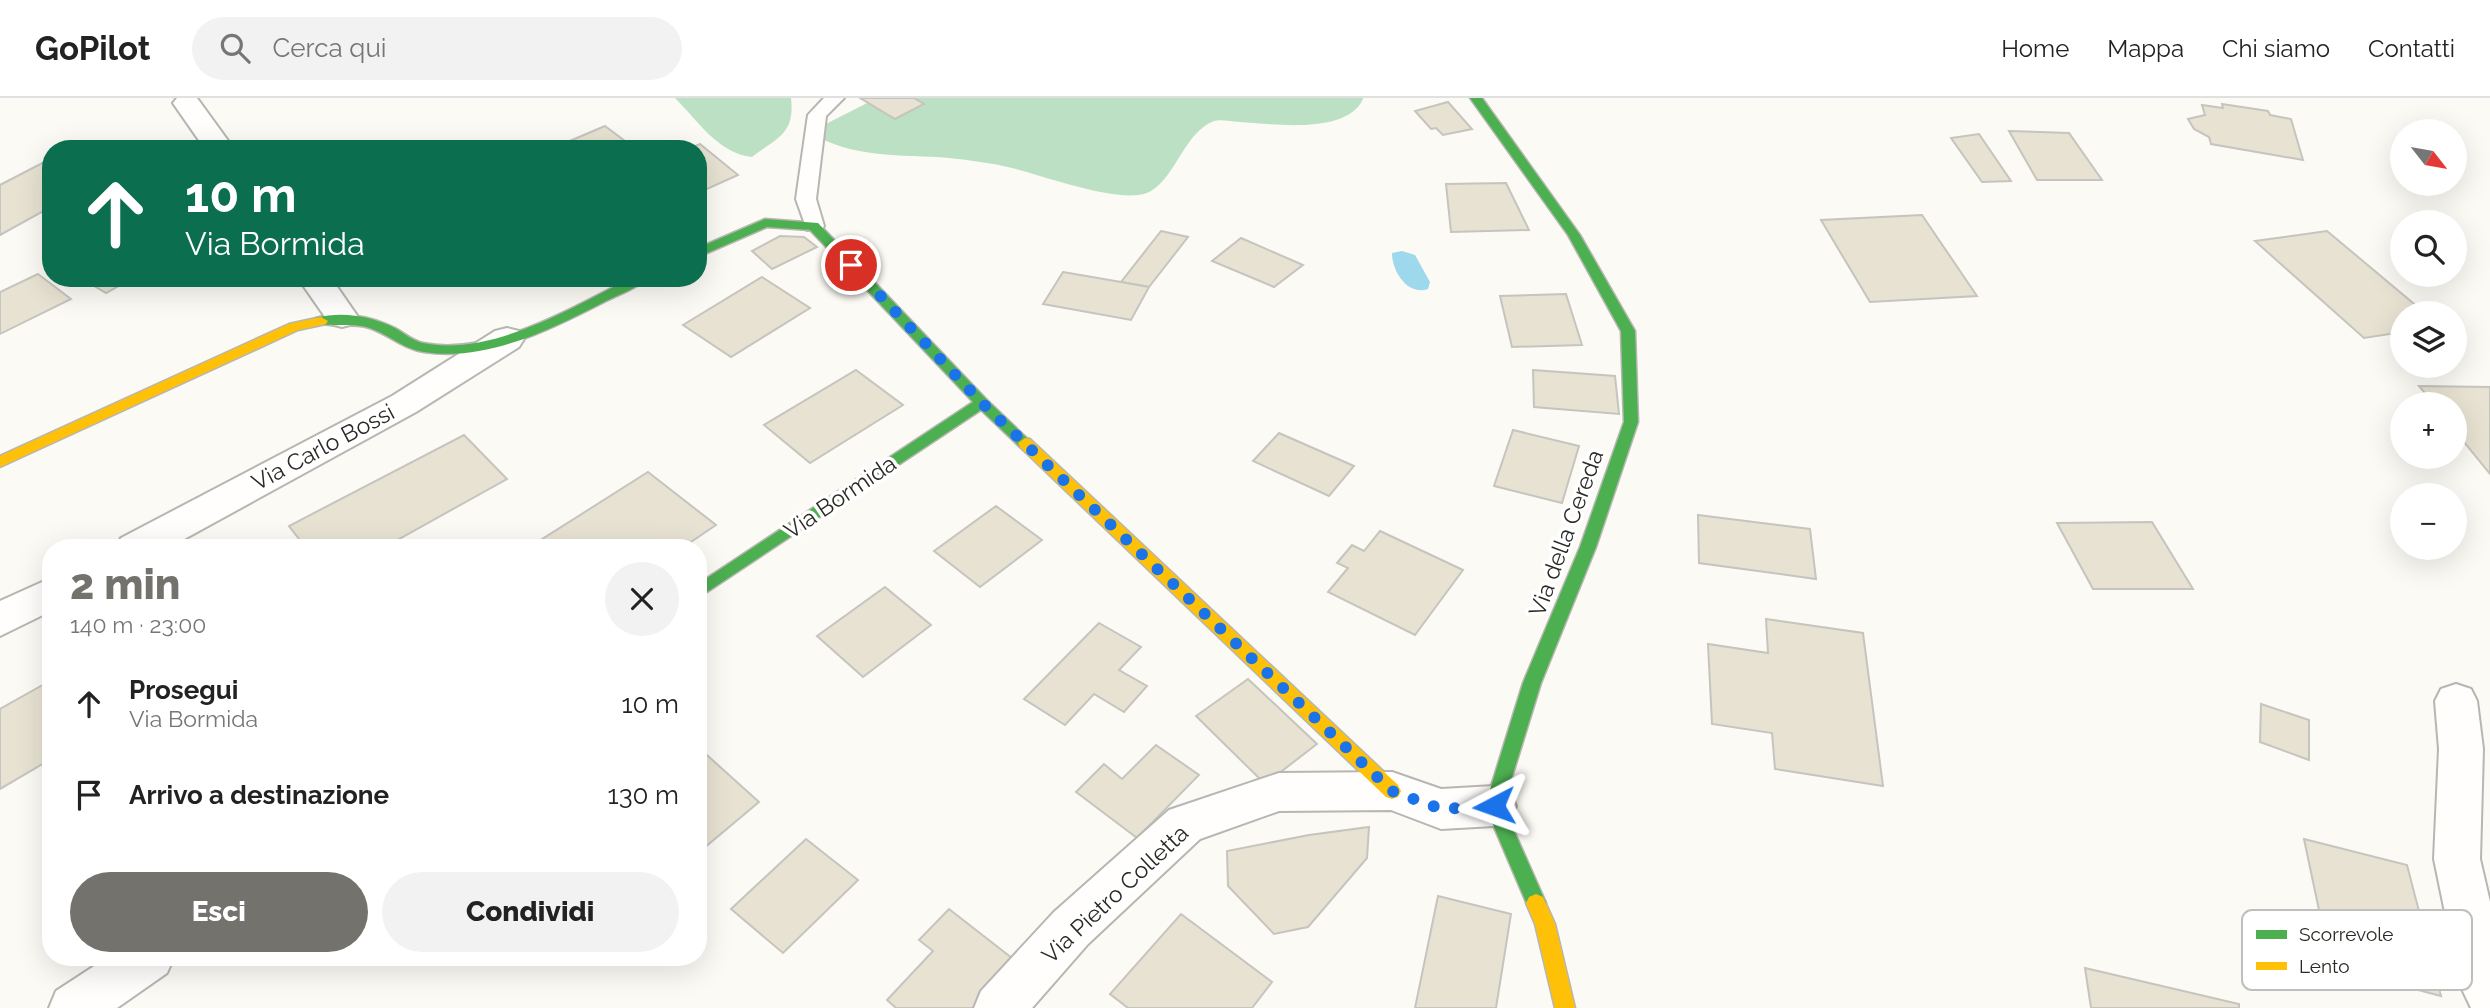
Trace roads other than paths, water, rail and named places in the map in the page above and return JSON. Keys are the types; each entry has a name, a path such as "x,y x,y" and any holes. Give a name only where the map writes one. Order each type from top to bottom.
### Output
{"street":[{"name":"Via della Cereda","path":"1476,98 1574,235 1628,331 1631,422 1588,547 1532,683 1494,806"},
{"path":"187,103 214,140"},
{"path":"707,249 765,223 814,226 982,403 1392,791"},
{"path":"320,287 342,317"},
{"name":"Via Carlo Bossi","path":"152,539 404,404 508,340 623,287"},
{"name":"Via Carlo Bossi","path":"0,462 294,327 342,317 372,323 424,348 458,348 508,340"},
{"name":"Via Bormida","path":"707,586 982,403"},
{"path":"0,620 42,598"},
{"path":"2456,701 2461,749 2457,859 2468,910"},
{"name":"Via Pietro Colletta","path":"999,1008 1071,928 1185,824 1279,792 1392,791 1441,809 1494,806"},
{"path":"1494,806 1545,924 1565,1008"},
{"path":"2472,926 2485,985 2490,993"},
{"path":"74,1008 137,966"}],"lane":[{"path":"814,226 806,199 817,116 835,98"}],"water":[{"path":"1402,251 1415,255 1430,282 1428,289 1414,289 1402,281 1395,268 1392,253"}]}
